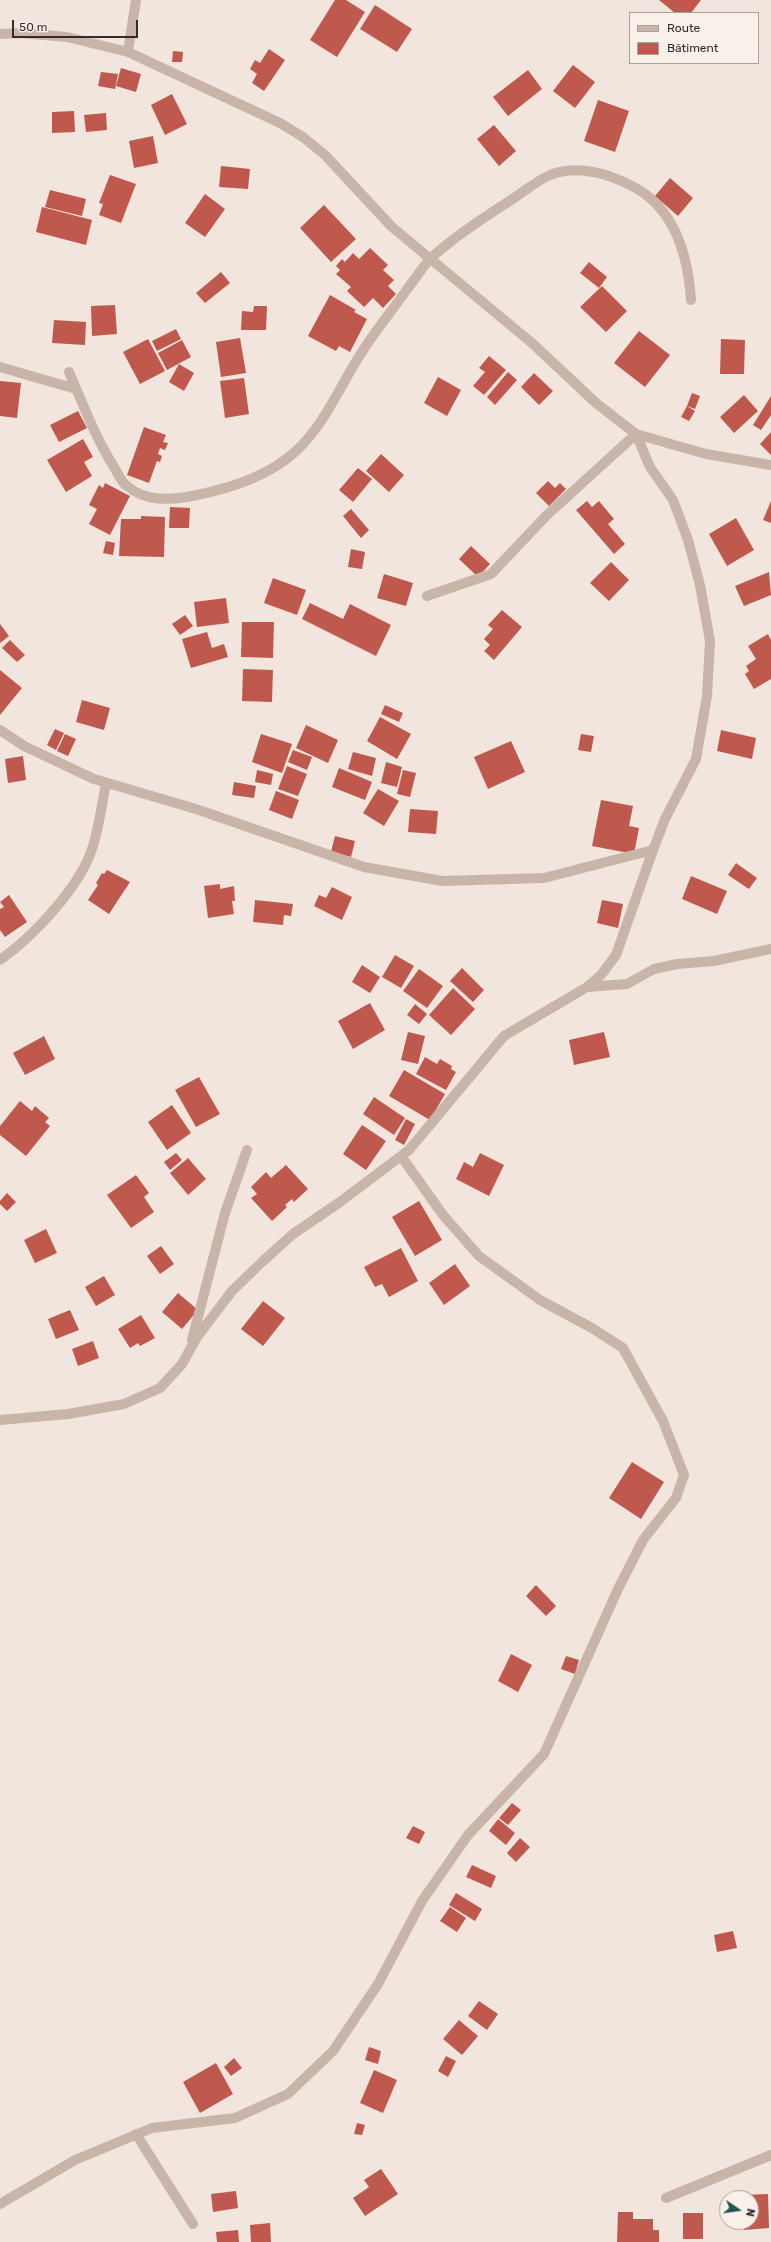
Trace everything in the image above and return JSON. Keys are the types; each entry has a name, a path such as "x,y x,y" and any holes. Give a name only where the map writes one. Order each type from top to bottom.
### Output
{"street":[{"path":"128,52 136,0"},
{"path":"0,34 20,33 67,37 128,52 280,123 303,137 325,155 392,227 532,343 602,408 636,434 706,454 771,465"},
{"path":"69,372 101,446 125,485 144,497 170,499 203,494 244,482 274,468 297,450 316,428 339,393 362,352 430,260 482,219 548,176 564,171 578,170 612,177 641,190 658,207 673,226 682,245 689,272 691,300"},
{"path":"0,368 76,389"},
{"path":"427,596 491,574 547,515 636,434"},
{"path":"0,1420 68,1414 124,1404 160,1388 182,1364 197,1337 232,1290 293,1234 340,1202 409,1150 504,1036 587,988 601,975 616,955 665,820 696,759 707,696 710,642 700,586 688,540 673,500 650,467 636,434"},
{"path":"0,730 24,746 94,779 196,809 364,867 442,881 544,878 653,850"},
{"path":"0,960 11,952 63,899 80,877 93,846 106,783"},
{"path":"587,988 627,984 654,969 677,964 714,961 771,949"},
{"path":"187,1354 204,1296 225,1213 247,1150"},
{"path":"0,2204 75,2160 152,2128 236,2118 288,2094 332,2051 378,1984 422,1901 468,1835 544,1754 618,1589 643,1540 676,1498 684,1475 664,1421 623,1348 592,1328 540,1300 479,1256 442,1215 400,1156"},
{"path":"136,2134 193,2224"},
{"path":"666,2198 771,2155"}],"building":[{"path":"335,0 346,0 365,12 337,57 310,40"},
{"path":"659,0 701,0 692,12 674,12"},
{"path":"375,5 412,29 397,52 360,29"},
{"path":"269,49 285,60 264,91 252,83 257,74 250,69 255,60 260,63"},
{"path":"173,51 183,52 182,62 172,62"},
{"path":"573,65 595,82 575,108 553,91"},
{"path":"121,68 141,74 136,92 116,86"},
{"path":"528,70 542,89 508,116 493,97"},
{"path":"101,72 118,74 115,89 98,86"},
{"path":"172,94 187,124 165,135 151,105"},
{"path":"598,100 629,111 615,152 584,141"},
{"path":"74,111 75,132 52,133 52,112"},
{"path":"106,113 107,130 86,132 84,115"},
{"path":"494,125 516,151 499,166 477,139"},
{"path":"153,136 158,163 134,168 129,141"},
{"path":"221,166 250,169 248,189 219,187"},
{"path":"110,175 136,184 121,223 99,215 103,204 99,203"},
{"path":"670,178 693,198 678,216 655,196"},
{"path":"50,190 86,199 82,216 45,207"},
{"path":"205,194 225,209 205,237 185,223"},
{"path":"324,205 356,239 331,262 300,228"},
{"path":"42,207 92,220 86,245 36,232"},
{"path":"370,248 388,265 383,270 394,280 388,286 396,294 383,308 373,298 364,307 347,291 351,287 336,274 340,270 336,266 342,259 345,262 353,253 359,259"},
{"path":"589,262 607,277 599,288 580,273"},
{"path":"221,272 230,283 205,303 196,293"},
{"path":"602,286 627,311 606,332 580,307"},
{"path":"330,295 356,310 354,312 367,319 350,352 339,346 336,351 308,336"},
{"path":"115,305 117,334 92,336 91,306"},
{"path":"254,306 267,306 266,330 241,330 242,311 253,312"},
{"path":"54,320 86,322 85,345 52,343"},
{"path":"176,329 181,339 157,351 152,341"},
{"path":"639,331 670,355 645,387 614,363"},
{"path":"240,338 246,373 221,377 216,342"},
{"path":"148,339 165,371 140,384 123,352"},
{"path":"721,339 745,340 744,374 720,374"},
{"path":"182,340 191,357 167,370 158,353"},
{"path":"489,356 506,370 484,395 473,386 485,372 479,368"},
{"path":"179,364 194,373 184,391 169,382"},
{"path":"508,372 517,380 495,405 487,397"},
{"path":"534,373 553,391 539,405 521,387"},
{"path":"438,377 461,390 447,416 424,403"},
{"path":"244,378 249,414 225,418 220,381"},
{"path":"0,381 21,383 17,418 0,416"},
{"path":"692,393 700,396 695,409 687,406"},
{"path":"744,395 758,411 734,433 720,417"},
{"path":"771,396 771,415 761,430 753,425"},
{"path":"687,406 695,411 689,421 681,417"},
{"path":"78,411 87,428 59,442 50,425"},
{"path":"144,427 166,435 163,442 168,443 165,450 160,448 158,454 162,456 160,462 157,461 149,483 127,475"},
{"path":"771,432 771,455 760,444"},
{"path":"83,439 93,457 84,462 92,476 66,492 47,460"},
{"path":"381,454 404,475 389,492 366,471"},
{"path":"358,468 372,479 353,502 339,490"},
{"path":"548,481 555,488 560,483 566,489 549,506 536,493"},
{"path":"105,483 130,496 110,535 89,524 97,509 89,505 99,485 103,488"},
{"path":"587,501 592,507 599,501 614,519 608,524 625,544 614,554 576,510"},
{"path":"771,501 771,523 763,520"},
{"path":"170,507 190,508 189,528 169,528"},
{"path":"351,509 369,530 361,538 343,516"},
{"path":"141,516 165,517 164,557 119,556 121,519 141,519"},
{"path":"736,518 754,550 727,566 709,534"},
{"path":"106,541 115,543 113,555 103,553"},
{"path":"471,546 490,564 478,577 459,559"},
{"path":"351,549 365,552 362,569 348,567"},
{"path":"611,562 629,580 609,601 590,583"},
{"path":"769,572 771,595 744,606 735,586"},
{"path":"384,574 413,583 406,606 377,598"},
{"path":"273,578 306,590 297,615 264,603"},
{"path":"226,598 229,623 197,627 194,602"},
{"path":"310,603 343,619 350,604 391,625 376,656 302,619"},
{"path":"502,610 522,627 494,660 484,651 490,645 484,639 493,629 488,625"},
{"path":"185,615 193,626 180,635 172,624"},
{"path":"242,622 274,622 273,658 241,657"},
{"path":"0,624 9,636 0,643"},
{"path":"207,632 212,648 224,644 228,657 191,668 182,639"},
{"path":"768,634 771,640 771,679 754,689 745,674 749,671 746,666 756,659 748,646"},
{"path":"10,640 25,655 17,662 2,648"},
{"path":"243,669 273,670 272,702 242,701"},
{"path":"0,670 22,688 0,715"},
{"path":"82,700 110,708 104,730 76,722"},
{"path":"385,705 403,713 399,722 381,714"},
{"path":"380,717 411,734 397,759 367,741"},
{"path":"306,725 338,740 328,763 296,748"},
{"path":"55,729 64,733 56,750 47,745"},
{"path":"721,730 756,738 752,759 717,751"},
{"path":"65,734 76,739 68,756 57,751"},
{"path":"261,734 292,744 282,773 252,762"},
{"path":"581,734 594,736 591,752 578,750"},
{"path":"511,741 525,772 488,789 474,757"},
{"path":"293,750 312,757 307,770 288,762"},
{"path":"353,752 376,758 372,776 348,769"},
{"path":"23,756 26,780 8,783 5,759"},
{"path":"386,762 402,767 397,787 381,783"},
{"path":"287,766 307,774 298,796 278,789"},
{"path":"339,768 372,782 365,800 332,787"},
{"path":"257,770 273,774 271,785 255,782"},
{"path":"403,770 416,773 410,797 397,794"},
{"path":"234,782 256,786 254,798 232,795"},
{"path":"378,789 399,801 384,826 363,813"},
{"path":"276,791 299,800 292,819 269,810"},
{"path":"601,800 633,806 629,826 639,828 634,854 592,846"},
{"path":"410,809 438,811 436,834 408,832"},
{"path":"335,836 355,841 351,857 331,852"},
{"path":"736,863 757,878 749,889 728,875"},
{"path":"107,870 130,882 109,914 88,900 98,885 96,883 102,873 104,874"},
{"path":"691,876 727,891 717,914 682,899"},
{"path":"220,884 220,889 234,886 235,901 232,901 234,914 208,918 204,886"},
{"path":"332,887 352,897 342,920 314,906 319,895 326,898"},
{"path":"9,895 27,922 5,937 0,930 0,909 4,907 0,902"},
{"path":"255,900 293,904 291,916 284,915 283,925 253,922"},
{"path":"602,900 623,904 618,928 597,923"},
{"path":"395,955 414,966 401,988 382,977"},
{"path":"362,965 380,977 370,993 352,982"},
{"path":"462,968 484,990 473,1002 450,981"},
{"path":"419,969 443,986 427,1008 403,991"},
{"path":"453,988 475,1009 451,1035 429,1015"},
{"path":"370,1003 385,1030 353,1049 338,1021"},
{"path":"415,1004 427,1014 419,1024 407,1015"},
{"path":"408,1032 425,1036 418,1064 401,1060"},
{"path":"604,1032 610,1057 574,1065 569,1040"},
{"path":"44,1036 55,1059 25,1075 13,1053"},
{"path":"425,1057 437,1064 440,1059 452,1066 451,1069 456,1072 446,1090 416,1074"},
{"path":"404,1070 445,1094 430,1120 389,1096"},
{"path":"199,1077 220,1114 196,1127 175,1090"},
{"path":"374,1097 405,1118 394,1135 363,1114"},
{"path":"20,1101 32,1111 35,1106 49,1118 45,1122 50,1126 26,1156 0,1135 0,1126"},
{"path":"172,1105 191,1133 167,1150 148,1122"},
{"path":"406,1119 415,1124 404,1145 395,1140"},
{"path":"362,1125 386,1141 366,1170 343,1154"},
{"path":"176,1153 182,1160 170,1170 164,1162"},
{"path":"480,1153 504,1165 489,1196 456,1179 464,1162 473,1167"},
{"path":"188,1158 206,1179 188,1195 170,1173"},
{"path":"286,1165 308,1189 294,1202 292,1199 285,1205 287,1207 272,1221 251,1198 257,1194 251,1187 266,1172 271,1178"},
{"path":"136,1175 149,1193 144,1197 154,1212 131,1228 107,1195"},
{"path":"7,1193 16,1202 7,1211 0,1204 0,1201"},
{"path":"419,1201 442,1240 415,1256 392,1217"},
{"path":"46,1229 57,1253 35,1263 24,1240"},
{"path":"161,1246 174,1264 160,1274 147,1256"},
{"path":"401,1248 418,1281 389,1297 382,1284 375,1287 364,1267"},
{"path":"455,1264 470,1286 444,1305 429,1283"},
{"path":"104,1276 115,1295 96,1306 85,1287"},
{"path":"178,1293 198,1310 182,1329 162,1312"},
{"path":"263,1301 285,1318 263,1346 241,1329"},
{"path":"70,1310 79,1330 56,1339 48,1319"},
{"path":"141,1315 155,1338 140,1346 138,1343 130,1348 118,1329"},
{"path":"93,1341 99,1358 78,1366 72,1349"},
{"path":"632,1462 664,1482 641,1519 609,1498"},
{"path":"536,1585 556,1606 546,1616 526,1596"},
{"path":"511,1654 532,1665 518,1692 498,1681"},
{"path":"566,1656 579,1660 575,1674 561,1669"},
{"path":"512,1803 521,1810 508,1825 499,1818"},
{"path":"498,1819 515,1833 506,1845 489,1831"},
{"path":"413,1826 425,1832 419,1844 406,1838"},
{"path":"520,1838 530,1847 516,1862 507,1853"},
{"path":"472,1865 496,1876 491,1888 466,1877"},
{"path":"456,1893 482,1909 475,1921 449,1905"},
{"path":"450,1907 466,1918 457,1932 440,1921"},
{"path":"733,1931 737,1948 717,1952 714,1935"},
{"path":"479,2001 498,2014 487,2030 468,2016"},
{"path":"459,2020 478,2036 462,2055 443,2039"},
{"path":"369,2047 381,2051 378,2064 365,2060"},
{"path":"446,2056 456,2061 448,2077 438,2071"},
{"path":"234,2058 242,2068 231,2076 224,2067"},
{"path":"216,2063 233,2094 200,2113 183,2082"},
{"path":"374,2070 397,2080 383,2113 360,2103"},
{"path":"357,2123 365,2125 362,2135 354,2134"},
{"path":"381,2169 398,2194 365,2216 353,2198 369,2187 364,2180"},
{"path":"236,2191 238,2208 213,2212 211,2194"},
{"path":"759,2194 768,2194 769,2228 759,2229"},
{"path":"618,2212 633,2212 633,2219 653,2219 653,2230 659,2230 659,2242 617,2242"},
{"path":"683,2213 703,2213 703,2239 683,2239"},
{"path":"270,2223 271,2242 251,2242 250,2225"},
{"path":"238,2230 239,2242 217,2242 216,2232"}]}
